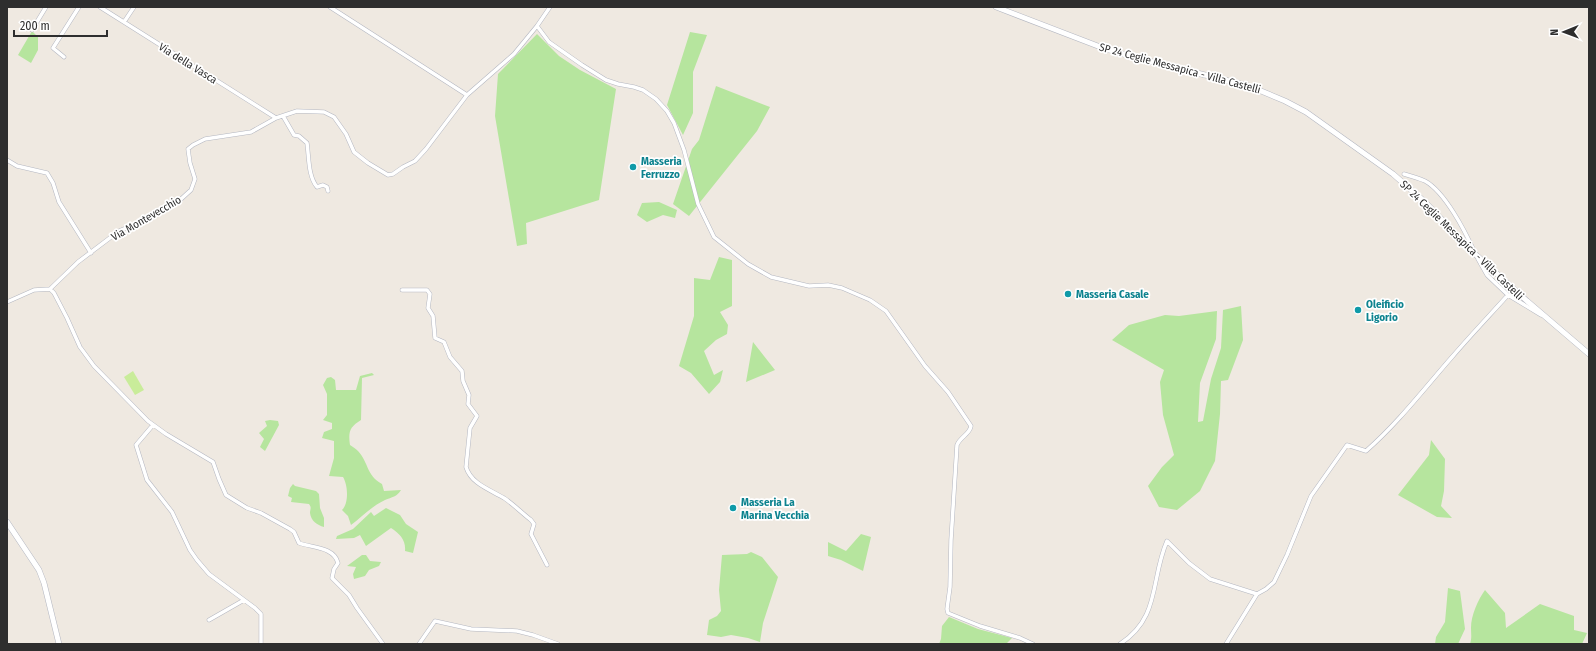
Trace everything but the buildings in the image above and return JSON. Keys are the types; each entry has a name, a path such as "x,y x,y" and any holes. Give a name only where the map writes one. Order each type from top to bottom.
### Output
{"main road":[{"name":"SP 24 Ceglie Messapica - Villa Castelli","path":"996,7 1103,48 1249,86 1285,101 1306,112 1393,174 1425,202 1475,254 1545,317 1589,354"},
{"path":"7,522 39,570 44,583 59,644"}],"street":[{"path":"32,30 46,7"},
{"path":"64,57 53,48 79,7"},
{"name":"Via della Vasca","path":"100,7 276,118"},
{"path":"124,22 134,7"},
{"path":"330,7 467,95"},
{"path":"276,118 297,111 324,112 334,118 346,134 354,152 368,163 388,175 393,174 415,161 426,150 467,95 514,54 537,26 550,7"},
{"path":"537,26 549,42 582,65 606,80 643,90 656,99 667,111 674,123 688,162 698,204 714,237 734,254 771,277 809,286 828,285 842,288 870,300 886,311 925,366 948,392 972,426 971,430 958,442 957,445 948,613 980,626 1020,638 1033,644"},
{"path":"283,116 294,135 299,136 307,143 311,174 314,183 317,187 323,185 327,187 328,191"},
{"name":"Via Montevecchio","path":"50,289 119,231 140,222 180,200 191,190 195,179 190,163 188,149 193,145 205,139 251,132 276,118"},
{"path":"7,160 17,166 47,173 53,183 59,202 91,253"},
{"path":"1404,174 1425,181 1437,191 1468,236 1475,254 1487,275 1508,295 1545,317"},
{"path":"7,302 34,290 50,289 54,293 80,347 87,357 153,425 213,462 226,495 247,508 290,529 294,532 299,543 329,551 336,557 338,563 334,569 332,578 349,595 383,644"},
{"path":"402,290 421,289 427,290 430,294 428,308 433,316 435,338 444,342 450,357 462,371 463,381 469,395 468,404 477,416 470,428 466,467 468,472 485,489 504,498 531,520 534,524 532,534 547,565"},
{"path":"1226,644 1257,594 1274,582 1287,555 1311,496 1347,444 1366,451 1378,441 1508,295"},
{"path":"153,425 136,446 147,480 172,512 190,550 203,569 261,614 261,644"},
{"path":"1120,644 1131,637 1145,619 1154,592 1167,541 1189,563 1210,578 1257,594"},
{"path":"209,620 244,600"},
{"path":"419,644 435,621 470,629 517,631 558,644"}],"green space":[{"path":"32,31 38,37 38,50 31,63 18,55"},
{"path":"690,32 707,35 693,72 693,113 683,135 667,105"},
{"path":"537,34 559,56 580,70 616,89 599,200 526,223 527,244 517,246 495,116 498,74"},
{"path":"716,86 770,107 757,131 689,216 673,204 692,149 699,140"},
{"path":"659,202 677,210 675,218 663,215 647,222 637,215 642,203"},
{"path":"719,257 732,260 732,306 720,312 728,325 727,334 716,340 704,351 714,375 723,370 720,382 709,394 691,373 679,366 694,316 694,278 710,280"},
{"path":"1241,306 1243,340 1228,380 1221,381 1220,414 1215,461 1200,491 1177,510 1159,507 1148,486 1162,467 1174,455 1163,415 1160,382 1164,370 1112,340 1129,325 1165,315 1179,316 1217,311 1216,339 1200,383 1198,422 1203,421 1211,379 1221,348 1223,310"},
{"path":"753,342 775,370 746,382"},
{"path":"133,371 144,390 135,395 124,377"},
{"path":"372,373 374,375 362,378 361,420 352,427 349,436 350,445 362,455 370,473 382,484 384,491 401,490 396,495 376,505 351,525 348,516 342,510 347,499 345,480 343,477 329,476 334,458 334,441 322,438 324,432 332,429 332,423 323,420 327,415 327,394 323,385 327,378 331,377 335,380 336,390 356,390 360,376"},
{"path":"265,421 278,421 279,425 265,451 260,447 264,439 259,433 267,426"},
{"path":"1431,440 1445,459 1444,491 1441,506 1452,518 1437,517 1398,495 1429,455"},
{"path":"293,484 295,486 316,491 319,494 320,508 324,518 324,527 317,524 313,520 310,513 311,508 309,504 291,502 292,498 288,496 290,488"},
{"path":"386,508 400,515 406,524 418,532 413,553 405,551 402,538 391,528 366,546 360,535 354,538 336,539 337,536 353,529 371,512 374,516"},
{"path":"861,534 871,537 863,571 841,560 828,556 828,542 846,551"},
{"path":"751,552 762,557 778,577 763,623 760,642 731,635 721,637 707,635 709,620 717,616 721,611 719,590 722,555 747,554"},
{"path":"362,555 366,555 370,561 381,562 379,566 369,570 365,576 354,579 353,574 356,567 347,566"},
{"path":"1448,588 1460,591 1465,629 1458,644 1435,644 1436,637 1445,622"},
{"path":"1485,590 1505,613 1506,628 1540,604 1574,616 1574,630 1587,633 1582,644 1470,644 1471,623 1477,603"},
{"path":"949,617 978,629 1012,638 1006,644 939,644 942,626"}],"place":[{"name":"Masseria Ferruzzo","path":"633,167"},
{"name":"Masseria Casale","path":"1068,294"},
{"name":"Oleificio Ligorio","path":"1358,310"},
{"name":"Masseria La Marina Vecchia","path":"733,508"}]}
